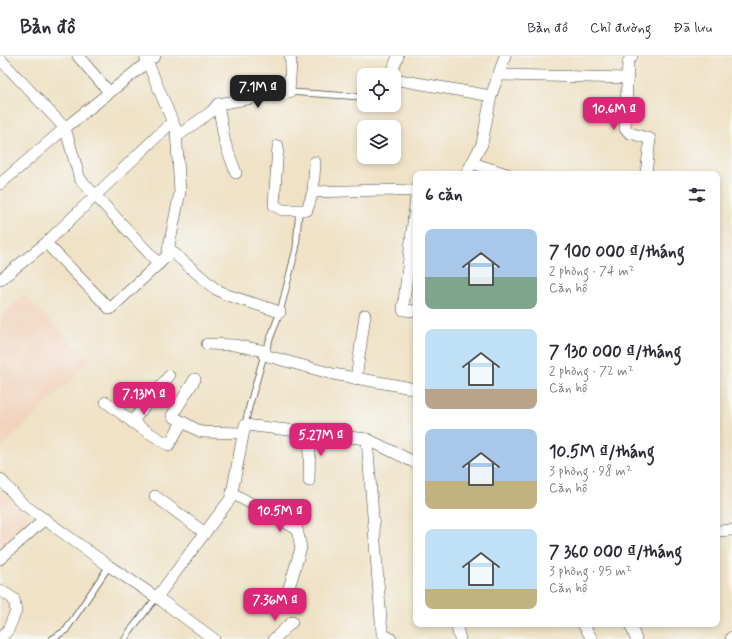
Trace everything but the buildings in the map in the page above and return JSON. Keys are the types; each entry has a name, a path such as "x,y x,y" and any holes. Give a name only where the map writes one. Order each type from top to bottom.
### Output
{"street":[{"path":"78,56 109,92"},
{"path":"176,137 212,111 218,104 289,92 290,56"},
{"path":"394,68 398,56"},
{"path":"468,171 482,144 491,96 505,56"},
{"path":"632,56 628,62 625,129 630,133 650,139 646,171"},
{"path":"0,184 149,58 176,130 180,192 167,256 110,309 46,243"},
{"path":"0,59 65,128 80,179 159,264"},
{"path":"499,74 628,78"},
{"path":"401,80 491,96"},
{"path":"218,104 225,143 236,173"},
{"path":"0,280 46,243 172,122"},
{"path":"278,146 274,205 282,210 306,210 313,192 315,162"},
{"path":"472,163 497,171"},
{"path":"313,192 382,190 413,192"},
{"path":"413,223 403,310 413,311"},
{"path":"168,248 214,288 227,295 280,312"},
{"path":"356,379 365,315"},
{"path":"207,344 234,345 333,374 413,389"},
{"path":"132,422 169,376"},
{"path":"195,379 172,416 201,432 244,429 310,432 367,439 413,463"},
{"path":"106,402 132,422 169,445 182,422"},
{"path":"157,597 231,498 244,429"},
{"path":"309,481 310,432"},
{"path":"367,439 382,633 391,639"},
{"path":"0,479 23,504 109,566 157,597 214,639"},
{"path":"232,493 297,529 301,548 288,591"},
{"path":"155,496 205,533"},
{"path":"0,559 45,519"},
{"path":"720,530 732,530"},
{"path":"0,590 14,600 16,611 8,630 0,639"},
{"path":"274,639 292,622"},
{"path":"457,627 460,639"},
{"path":"585,627 592,639"},
{"path":"631,627 636,639"}],"lane":[{"path":"289,92 340,97 357,97"},
{"path":"244,429 249,406 265,353 280,312 296,249 298,210"},
{"path":"52,639 66,630 109,566"},
{"path":"125,639 157,597"}],"shaded area":[{"path":"24,295 89,359 72,379 0,449 0,318"},
{"path":"0,489 29,519 0,550"}]}
